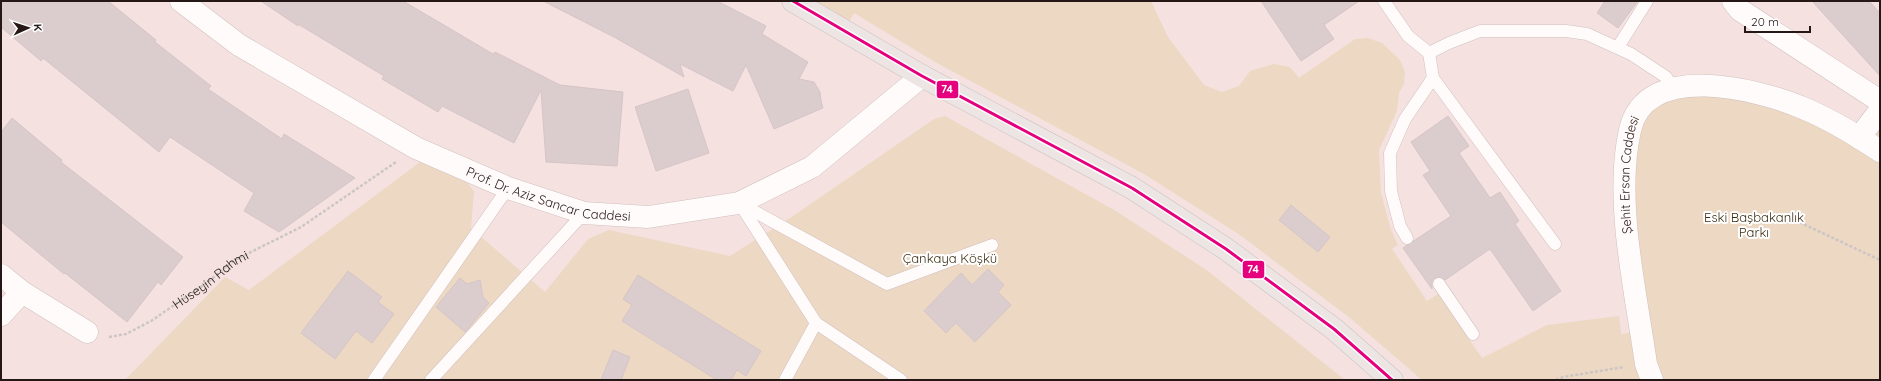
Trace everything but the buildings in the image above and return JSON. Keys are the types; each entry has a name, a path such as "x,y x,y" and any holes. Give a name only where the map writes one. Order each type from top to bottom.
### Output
{"main road":[{"path":"793,1 922,76 1132,188 1226,249 1334,329 1392,380"}],"street":[{"name":"Prof. Dr. Aziz Sancar Caddesi","path":"181,1 240,45 416,148 508,188 584,213 648,217 739,203 812,167 922,76"},
{"path":"1733,1 1740,10 1880,101"},
{"name":"Şehit Ersan Caddesi","path":"1649,372 1626,220 1627,155 1630,129 1640,109 1655,96 1673,88 1693,85 1725,87 1761,94 1803,108 1880,150"},
{"path":"1859,138 1880,110"},
{"path":"1,275 22,292 86,332"},
{"path":"1,315 22,292"}],"lane":[{"path":"1384,1 1408,36 1430,53 1433,78 1555,244"},
{"path":"1618,47 1647,1"},
{"path":"1430,53 1449,43 1480,31 1566,32 1587,34 1618,47 1666,77 1673,88"},
{"path":"1407,238 1400,226 1391,191 1390,152 1405,119 1433,78"},
{"path":"378,377 508,188"},
{"path":"739,203 887,284 992,245"},
{"path":"739,203 816,323 901,380"},
{"path":"431,380 584,213"},
{"path":"1439,284 1473,334"},
{"path":"785,380 816,323"}],"path":[{"name":"Hüseyin Rahmi","path":"86,332 112,338 126,334 151,321 208,282 233,261 301,227 416,148"},
{"path":"1786,216 1880,260"},
{"path":"1556,380 1563,377 1649,372"}],"green space":[{"name":"Eski Başbakanlık Parkı","path":"791,1 1151,1 1168,37 1204,85 1222,92 1239,86 1250,71 1274,64 1290,67 1299,78 1355,39 1368,38 1382,43 1400,60 1405,72 1404,84 1399,93 1397,111 1379,150 1381,193 1391,230 1398,245 1392,249 1427,301 1438,294 1482,358 1547,325 1619,316 1621,334 1642,331 1627,155 1655,96 1725,87 1859,138 1880,110 1880,380 1422,380 1350,318 1240,235 1144,174 935,62 854,13 844,30"},
{"name":"Çankaya Köşkü","path":"945,116 1116,211 1208,271 1345,380 125,380 225,277 249,290 420,162 468,183 474,192 471,228 545,292 588,239 609,230 730,256 796,214 934,119"}],"transit line":[{"name":"74","path":"793,1 922,76 1132,188 1226,249 1334,329 1392,380"}]}
